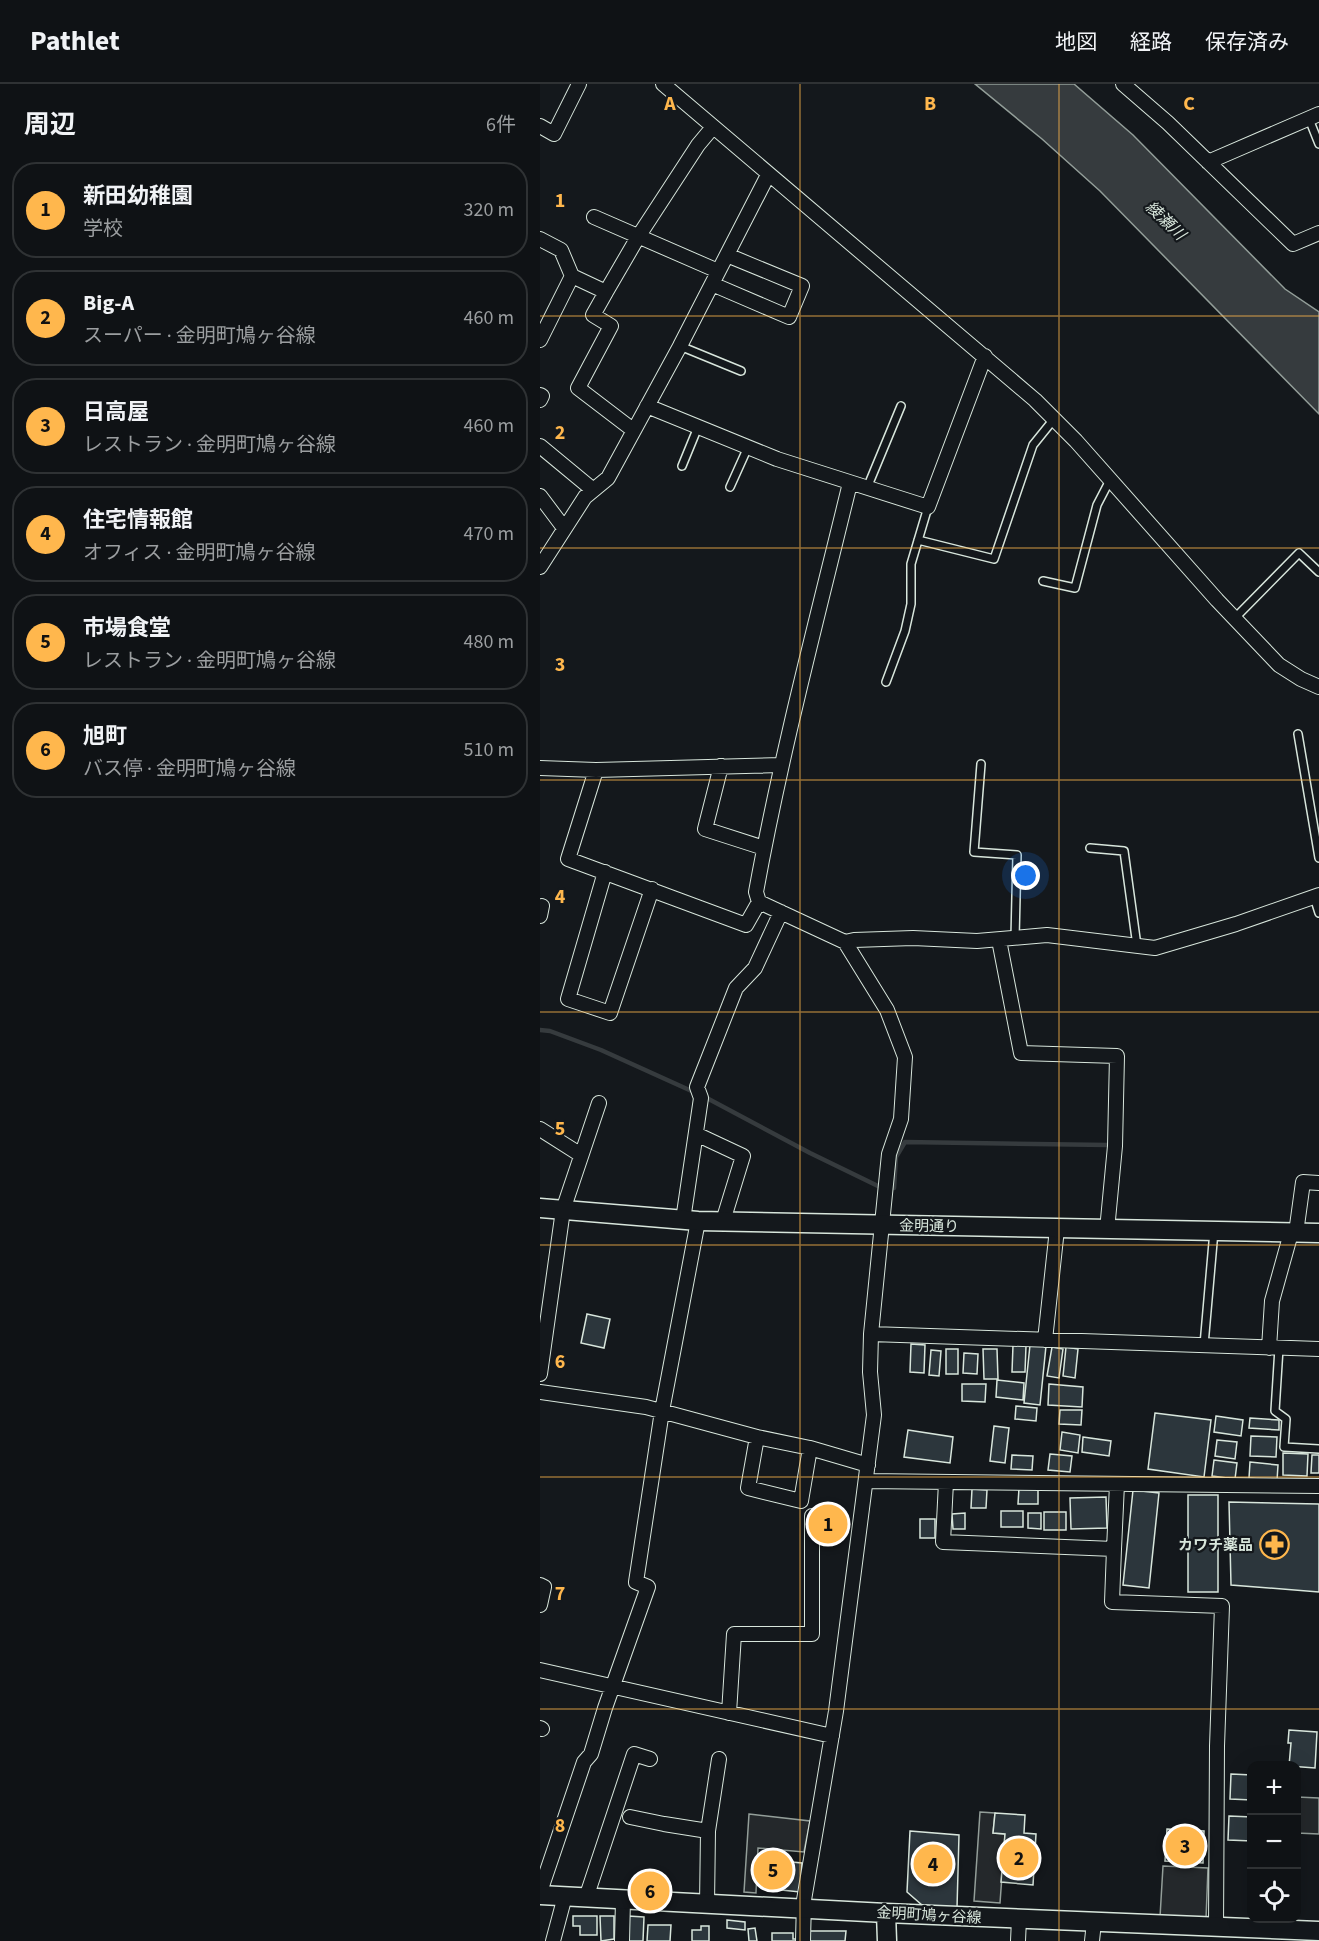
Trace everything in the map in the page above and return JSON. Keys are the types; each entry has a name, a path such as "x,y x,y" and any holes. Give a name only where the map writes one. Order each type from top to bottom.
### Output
{"street":[{"path":"540,126 554,134 579,84"},
{"path":"663,84 984,356 1054,419 1234,620 1279,665 1301,679 1318,685"},
{"path":"1123,84 1168,123 1293,244 1319,233"},
{"path":"1208,162 1314,116"},
{"path":"633,430 578,388 610,326 593,315 638,237 698,145 713,127"},
{"path":"540,567 585,496 608,478 680,346 768,174"},
{"path":"594,217 638,237 789,317 802,286 727,255"},
{"path":"540,239 561,250 572,276 606,292"},
{"path":"540,340 572,276"},
{"path":"647,406 748,447 850,483 928,507 984,356"},
{"path":"540,395 542,396 540,400"},
{"path":"540,446 592,489"},
{"path":"596,770 568,859 746,925 759,902 756,892 782,765 808,648 850,483"},
{"path":"540,496 564,528"},
{"path":"540,768 596,770 782,765"},
{"path":"721,766 705,829 764,848"},
{"path":"605,872 568,999 610,1014 652,889"},
{"path":"845,942 855,939 913,938 955,941 999,940 1047,935 1155,948 1236,924 1317,896"},
{"path":"759,902 845,942 887,1010 905,1057 901,1119 889,1154 871,1334 870,1372 874,1414 832,1736 803,1909 803,1941"},
{"path":"541,1891 584,1762 591,1754 648,1587 636,1582 690,1221 701,1098 697,1088 736,988 756,968 781,912"},
{"path":"999,940 1021,1053 1117,1056 1115,1146 1107,1230"},
{"path":"540,1374 563,1210 599,1103"},
{"path":"540,1129 581,1155"},
{"path":"696,1134 743,1156 723,1221"},
{"path":"1274,1348 1272,1301 1293,1233 1303,1182 1319,1183"},
{"name":"金明通り","path":"540,1208 690,1221 1319,1233"},
{"path":"1045,1340 1057,1229"},
{"path":"871,1334 1319,1349"},
{"path":"540,1392 635,1404 868,1465"},
{"path":"757,1437 748,1488 801,1501 810,1448"},
{"path":"866,1481 1319,1486"},
{"path":"945,1482 943,1542 1114,1549"},
{"path":"1117,1484 1112,1602 1222,1606 1217,1746 1216,1928"},
{"path":"729,1713 734,1634 812,1634 812,1516"},
{"path":"540,1586 544,1587 540,1605"},
{"path":"540,1670 832,1736"},
{"path":"586,1898 634,1754 650,1759"},
{"path":"707,1904 708,1831 719,1759"},
{"path":"630,1817 708,1831"},
{"name":"金明町鳩ヶ谷線","path":"541,1891 565,1896 623,1900 1094,1923 1319,1931"},
{"path":"553,1941 565,1896"},
{"path":"622,1941 623,1900"},
{"path":"886,1913 887,1941"},
{"path":"1018,1941 1019,1919"},
{"path":"1092,1941 1094,1923"}],"lane":[{"path":"1314,116 1319,144"},
{"path":"680,346 741,371"},
{"path":"867,488 901,406"},
{"path":"918,540 994,559 1033,444 1054,419"},
{"path":"681,466 698,427"},
{"path":"730,487 748,447"},
{"path":"1043,581 1075,588 1097,505 1110,480"},
{"path":"886,682 911,604 911,564 928,507"},
{"path":"1234,620 1299,554 1319,572"},
{"path":"1298,734 1319,858"},
{"path":"981,764 974,852 1017,855 1015,938"},
{"path":"1090,848 1124,851 1137,946"},
{"path":"1317,896 1319,913"},
{"path":"1204,1345 1214,1232"},
{"path":"1274,1348 1275,1411 1286,1419 1284,1447 1319,1449"}],"shaded area":[{"path":"1301,1797 1319,1798 1319,1834 1301,1833"},
{"path":"980,1812 995,1813 993,1833 1005,1834 1000,1903 974,1901"},
{"path":"749,1814 810,1821 804,1852 758,1848 756,1893 744,1892"},
{"path":"1163,1866 1208,1868 1206,1919 1160,1917"}],"water":[{"name":"綾瀬川","path":"975,84 1074,84 1133,135 1285,289 1319,312 1319,414 1100,191"}],"building":[{"path":"587,1314 610,1319 604,1348 581,1343"},
{"path":"911,1344 925,1345 924,1373 910,1372"},
{"path":"1013,1345 1026,1346 1025,1372 1012,1372"},
{"path":"1030,1345 1046,1346 1040,1405 1024,1403"},
{"path":"1052,1347 1063,1349 1059,1378 1047,1376"},
{"path":"1066,1347 1078,1349 1075,1378 1063,1376"},
{"path":"946,1349 958,1349 958,1374 946,1374"},
{"path":"983,1349 997,1349 998,1379 984,1379"},
{"path":"931,1350 941,1351 939,1376 929,1375"},
{"path":"964,1353 978,1354 977,1374 963,1373"},
{"path":"997,1380 1024,1383 1023,1400 996,1397"},
{"path":"962,1384 986,1384 985,1402 962,1401"},
{"path":"1049,1384 1083,1387 1082,1407 1048,1405"},
{"path":"1016,1406 1037,1408 1036,1421 1015,1419"},
{"path":"1060,1410 1082,1410 1081,1425 1059,1424"},
{"path":"1155,1413 1211,1420 1204,1477 1148,1469"},
{"path":"1216,1416 1243,1420 1241,1436 1214,1432"},
{"path":"1250,1418 1279,1420 1279,1430 1249,1428"},
{"path":"994,1426 1009,1428 1005,1463 990,1461"},
{"path":"908,1430 953,1437 950,1463 904,1457"},
{"path":"1062,1432 1080,1435 1078,1453 1060,1450"},
{"path":"1251,1436 1277,1437 1276,1457 1250,1456"},
{"path":"1083,1437 1111,1441 1109,1456 1082,1452"},
{"path":"1217,1440 1237,1442 1235,1459 1215,1456"},
{"path":"1283,1453 1308,1454 1307,1476 1283,1475"},
{"path":"1050,1454 1072,1456 1070,1472 1048,1470"},
{"path":"1012,1455 1033,1456 1032,1470 1011,1469"},
{"path":"1312,1455 1319,1455 1319,1473 1311,1473"},
{"path":"1214,1460 1237,1463 1235,1479 1212,1476"},
{"path":"1250,1462 1278,1465 1277,1481 1249,1478"},
{"path":"1019,1488 1038,1489 1038,1504 1018,1504"},
{"path":"972,1489 987,1490 986,1508 971,1508"},
{"path":"1133,1490 1159,1493 1149,1588 1123,1585"},
{"path":"1188,1495 1218,1495 1218,1592 1188,1592"},
{"path":"1106,1497 1107,1528 1071,1529 1070,1498"},
{"name":"カワチ薬品","path":"1229,1502 1319,1504 1319,1592 1231,1585"},
{"path":"1001,1511 1023,1511 1023,1527 1001,1527"},
{"path":"1044,1512 1066,1512 1066,1530 1044,1530"},
{"path":"965,1513 965,1529 953,1529 952,1514"},
{"path":"1028,1513 1041,1513 1041,1529 1028,1528"},
{"path":"920,1519 935,1519 935,1538 920,1538"},
{"path":"1289,1730 1317,1732 1315,1768 1301,1767 1301,1761 1289,1761 1291,1743 1288,1743"},
{"path":"1231,1774 1247,1775 1247,1800 1230,1799"},
{"path":"995,1813 1025,1815 1024,1833 1036,1834 1033,1885 1001,1882 1005,1834 993,1833"},
{"path":"1229,1816 1247,1817 1247,1841 1228,1840"},
{"path":"1167,1829 1204,1831 1203,1863 1165,1861"},
{"path":"910,1831 959,1835 957,1908 922,1905 907,1892"},
{"path":"770,1860 802,1863 800,1892 772,1889 773,1880 768,1880"},
{"path":"573,1916 597,1916 597,1935 580,1935 580,1926 573,1926"},
{"path":"600,1916 614,1916 614,1939 601,1941"},
{"path":"628,1916 644,1917 643,1941 627,1941"},
{"path":"727,1920 745,1922 745,1930 727,1928"},
{"path":"648,1925 671,1925 670,1941 647,1941"},
{"path":"701,1926 709,1926 709,1941 692,1941 692,1930 701,1930"},
{"path":"755,1928 757,1941 749,1941 748,1929"},
{"path":"810,1931 846,1931 845,1941 810,1941"},
{"path":"772,1933 793,1933 793,1939 796,1941 772,1941"}],"waterway":[{"path":"540,1030 550,1031 601,1050 696,1093"},
{"path":"703,1096 880,1187 894,1188 896,1157 905,1142 1108,1145"}],"place":[{"name":"新田幼稚園","path":"828,1524"},
{"name":"カワチ薬品","path":"1274,1545"},
{"name":"日高屋","path":"1185,1846"},
{"name":"Big-A","path":"1019,1858"},
{"name":"住宅情報館","path":"933,1864"},
{"name":"市場食堂","path":"773,1870"},
{"name":"旭町","path":"650,1891"}]}
